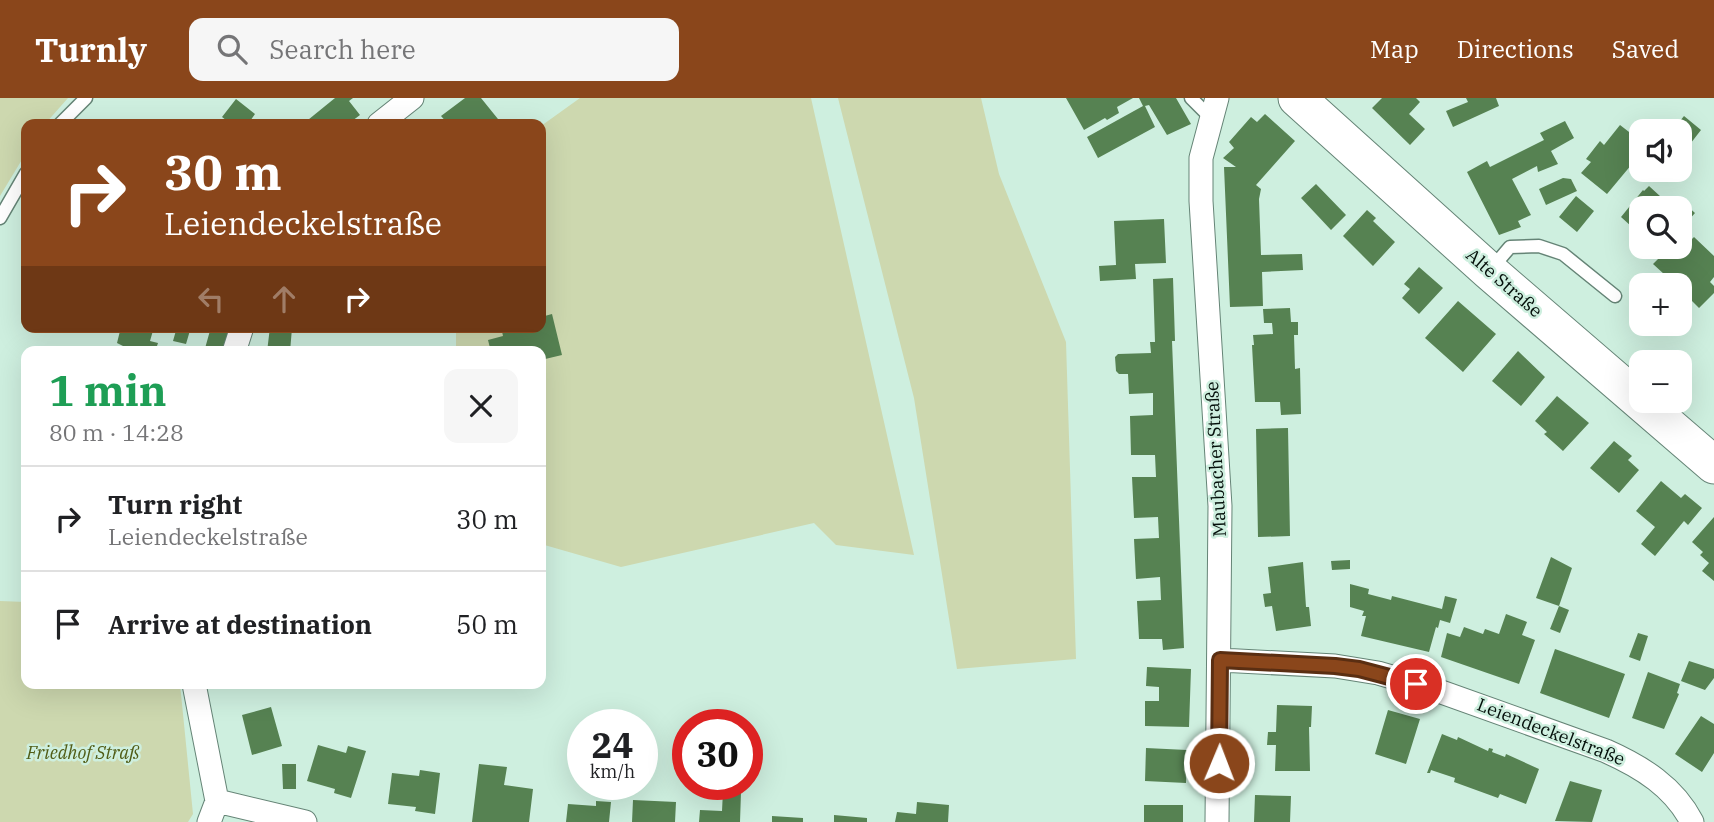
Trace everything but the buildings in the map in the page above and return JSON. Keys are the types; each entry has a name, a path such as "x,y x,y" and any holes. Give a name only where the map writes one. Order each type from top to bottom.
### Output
{"main road":[{"name":"Alte Straße","path":"1297,98 1489,271 1714,465"}],"street":[{"path":"384,112 412,98"},
{"name":"Maubacher Straße","path":"1214,107 1201,158 1201,201 1220,506 1217,822"},
{"name":"Leiendeckelstraße","path":"1220,660 1359,669 1433,689 1633,763 1674,796 1692,822"},
{"path":"195,689 213,811 304,822"}],"lane":[{"path":"65,119 86,98"},
{"path":"1191,98 1214,107"},
{"path":"0,218 21,182"},
{"path":"1489,271 1510,247 1539,246 1563,254 1615,296"}],"green space":[{"path":"0,98 68,98 49,119 21,119 21,161 0,196"},
{"path":"580,98 811,98 914,555 836,545 814,523 621,567 546,545 546,346 456,346 456,333 546,333 546,122"},
{"path":"838,98 981,98 999,174 1066,342 1076,659 957,669 914,398"},
{"name":"Friedhof Straß","path":"0,601 21,602 21,689 180,689 193,814 188,822 0,822"}],"route":[{"path":"1219,763 1220,660 1335,666 1378,673 1416,684"}]}
